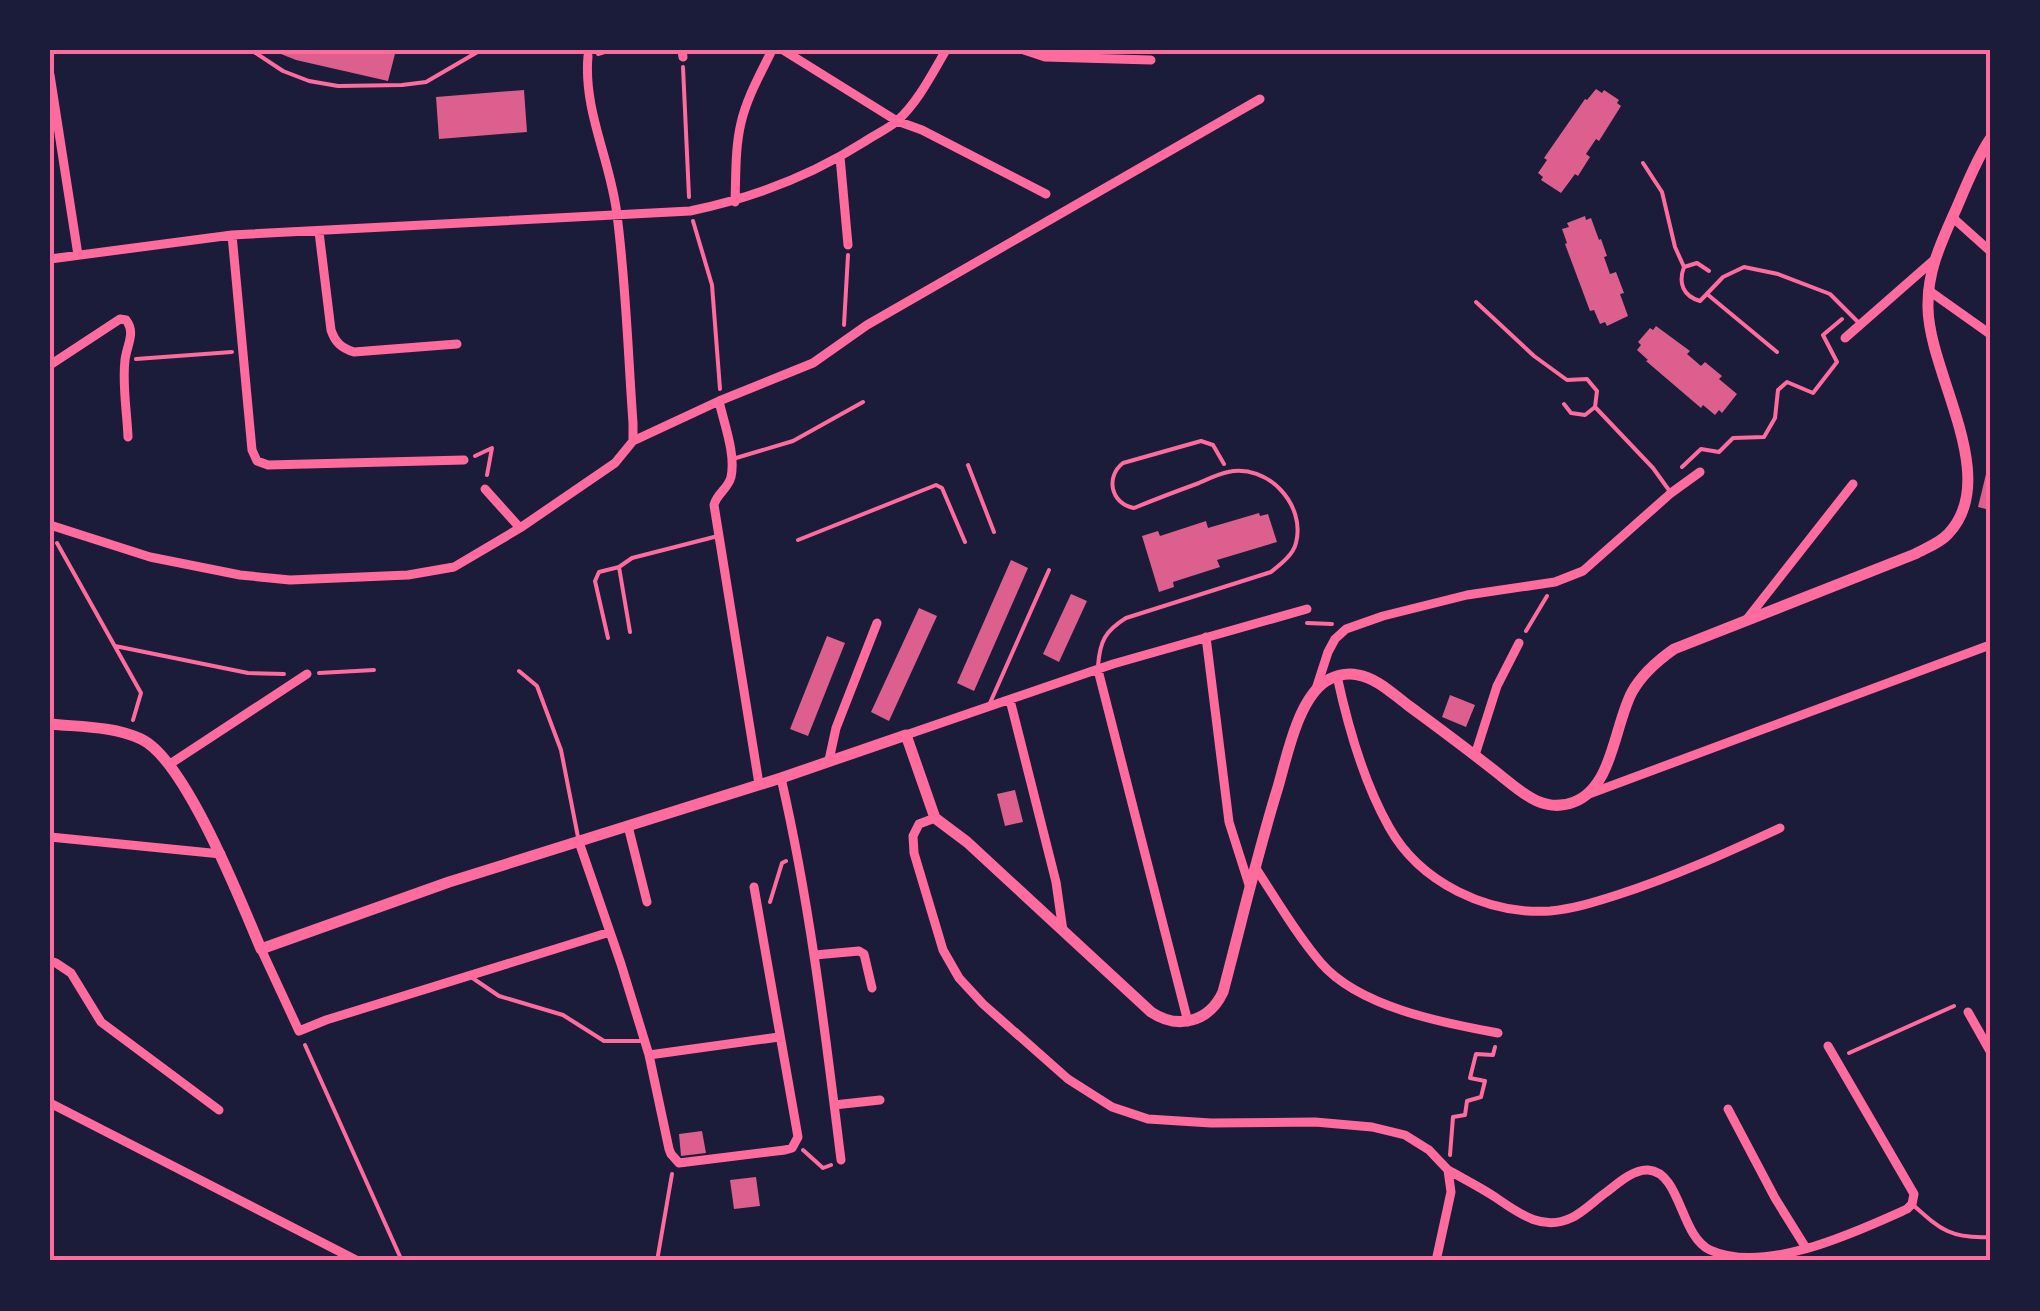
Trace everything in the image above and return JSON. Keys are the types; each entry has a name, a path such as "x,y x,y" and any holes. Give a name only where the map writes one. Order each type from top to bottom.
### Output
{"street":[{"path":"735,202 740,123 772,50"},
{"path":"783,50 896,121 922,130 1046,194"},
{"path":"50,259 232,235 617,215 690,210 735,202 840,157 896,121 918,96 946,50"},
{"path":"1024,50 1045,57 1151,60"},
{"path":"588,56 589,98 617,215 633,441"},
{"path":"50,75 78,256"},
{"path":"50,527 150,556 240,575 290,580 408,575 454,567 520,528 615,463 633,441 812,363 867,324 1260,100"},
{"path":"1587,795 1601,778 1639,681 1674,649 1915,554 1946,538 1954,528 1967,492 1967,462 1932,348 1928,290 1934,260 1990,139"},
{"path":"840,157 848,245"},
{"path":"1952,218 1990,251"},
{"path":"318,232 331,330 339,344 354,352 458,344"},
{"path":"232,235 241,351 252,450 257,461 268,465 464,460"},
{"path":"1845,338 1934,260"},
{"path":"1928,290 1990,334"},
{"path":"50,365 120,319 131,324 125,360 128,436"},
{"path":"720,401 732,460 730,482 714,500 759,784"},
{"path":"1316,690 1328,652 1346,629 1467,595 1555,582 1583,572 1668,488 1700,472"},
{"path":"1746,622 1853,484"},
{"path":"485,490 520,528"},
{"path":"261,950 450,882 780,778 1098,670 1306,610"},
{"path":"828,760 836,728 877,623"},
{"path":"1206,637 1229,822 1250,888"},
{"path":"1475,755 1496,686 1518,643"},
{"path":"906,735 935,818 959,835 1151,1012 1168,1021 1188,1022 1209,1012 1223,992 1282,770 1302,713 1316,690 1337,676 1357,674 1376,682 1534,800 1556,806 1990,645"},
{"path":"1098,670 1188,1022"},
{"path":"170,764 307,674"},
{"path":"1337,676 1346,722 1389,828 1432,875 1488,904 1550,911 1592,903 1650,884 1780,828"},
{"path":"1010,700 1056,882 1064,931"},
{"path":"50,724 128,734 151,744 170,764 221,854 299,1031 610,932"},
{"path":"780,778 799,858 815,955 841,1160"},
{"path":"935,818 919,824 913,836 914,853 943,950 960,978 984,1004 1068,1080 1112,1106 1148,1119 1316,1122 1389,1130 1417,1141 1448,1170 1518,1214 1540,1222 1570,1219 1618,1182 1650,1170 1662,1174 1693,1236 1708,1250 1732,1256 1765,1257 1806,1248 1901,1212 1912,1204 1911,1186 1828,1046"},
{"path":"628,826 648,902"},
{"path":"50,837 221,854"},
{"path":"579,842 649,1054 669,1148 674,1159 684,1164 785,1150 796,1144 797,1131 754,886"},
{"path":"1256,867 1323,966 1351,989 1430,1018 1498,1032"},
{"path":"815,955 859,951 864,954 872,988"},
{"path":"50,961 72,972 101,1022 219,1110"},
{"path":"1968,1012 1990,1051"},
{"path":"649,1054 779,1037"},
{"path":"834,1105 880,1100"},
{"path":"50,1103 358,1261"},
{"path":"1728,1109 1806,1248"},
{"path":"1436,1261 1451,1192 1448,1170"}],"lane":[{"path":"251,50 283,71 338,86 426,82 480,50"},
{"path":"1643,163 1662,192 1675,247 1684,267 1681,287 1690,298 1700,301 1723,277 1744,267 1788,277 1830,294 1860,324"},
{"path":"1684,267 1697,264 1709,271"},
{"path":"1707,294 1777,352"},
{"path":"1476,302 1534,356 1567,380 1587,379 1597,390 1595,407 1585,415 1571,413 1564,404"},
{"path":"732,460 792,441 863,402"},
{"path":"1595,407 1668,488"},
{"path":"1098,670 1100,650 1111,627 1126,618 1271,572 1296,545 1297,521 1284,492 1267,477 1229,471 1134,508 1118,500 1111,479 1123,464 1201,441 1213,445 1224,464"},
{"path":"968,465 994,532"},
{"path":"798,540 936,486 942,488 965,542"},
{"path":"608,638 595,581 600,572 619,567 632,558 720,535"},
{"path":"619,567 630,632"},
{"path":"989,707 1049,570"},
{"path":"520,672 536,686 562,750 579,842"},
{"path":"470,976 499,996 562,1015 604,1041 645,1041"},
{"path":"1912,1204 1940,1230 1966,1238 1990,1238"}],"path":[{"path":"682,54 690,210 712,285 720,401"},
{"path":"844,341 848,245"},
{"path":"1668,488 1701,448 1719,452 1733,438 1764,437 1775,418 1778,390 1787,382 1813,393 1837,362 1823,334 1850,313"},
{"path":"125,360 241,351"},
{"path":"464,460 492,448 485,490"},
{"path":"50,527 141,693 128,734"},
{"path":"1518,643 1555,582"},
{"path":"1308,624 1340,624 1346,629"},
{"path":"115,646 248,673 374,670"},
{"path":"761,919 782,863 799,858"},
{"path":"1836,1060 1953,1006 1968,1012"},
{"path":"299,1031 402,1261"},
{"path":"1448,1170 1453,1117 1466,1115 1467,1101 1481,1098 1485,1081 1470,1078 1476,1054 1493,1055 1498,1032"},
{"path":"796,1144 823,1168 841,1160"},
{"path":"657,1261 674,1159"}],"building":[{"path":"271,50 396,50 388,81 296,60"},
{"path":"1596,89 1619,100 1621,106 1586,154 1590,157 1578,176 1575,174 1561,193 1541,180 1543,177 1538,173 1547,160 1544,158"},
{"path":"524,90 527,132 439,139 436,97"},
{"path":"1585,216 1586,220 1591,218 1610,274 1616,272 1624,293 1620,294 1628,316 1607,326 1605,322 1600,324 1594,310 1590,311 1562,229"},
{"path":"1656,326 1690,351 1687,354 1701,366 1705,362 1722,376 1719,379 1737,394 1722,413 1719,410 1715,415 1703,405 1701,408 1637,350 1641,345 1638,342"},
{"path":"1987,470 1990,471 1990,510 1978,507"},
{"path":"1259,513 1268,514 1277,542 1217,560 1220,567 1173,582 1174,587 1159,592 1142,536 1158,531 1160,536 1206,521 1208,528"},
{"path":"1011,560 1028,568 974,691 957,683"},
{"path":"1071,594 1087,601 1059,662 1043,654"},
{"path":"919,608 937,616 889,721 871,712"},
{"path":"827,636 845,643 808,736 790,729"},
{"path":"1450,695 1475,705 1466,727 1442,717"},
{"path":"1015,790 1023,822 1005,826 997,794"},
{"path":"702,1131 706,1153 681,1156 679,1134"},
{"path":"756,1177 760,1206 734,1209 730,1180"}]}
